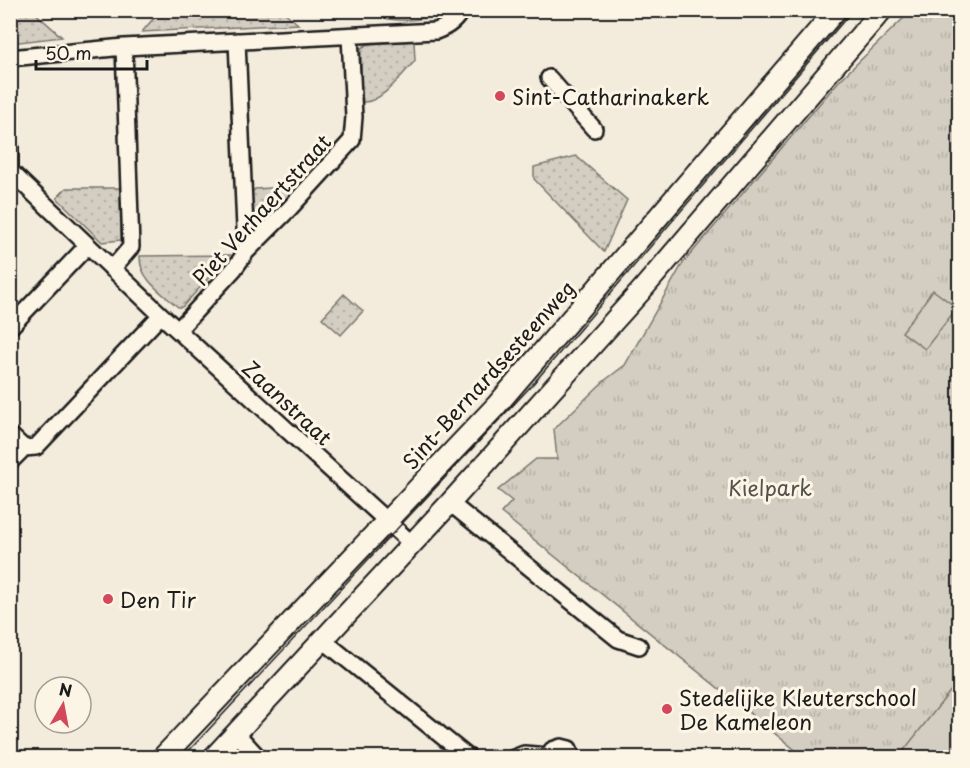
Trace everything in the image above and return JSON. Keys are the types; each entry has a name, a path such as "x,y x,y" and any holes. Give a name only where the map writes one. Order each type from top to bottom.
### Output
{"street":[{"path":"10,58 124,47 436,31 458,18 461,10"},
{"name":"Sint-Bernardsesteenweg","path":"162,758 496,406 836,10"},
{"path":"213,758 450,503 641,291 882,10"},
{"name":"Piet Verhaertstraat","path":"178,330 234,269 246,252 284,215 352,140 354,117 350,36"},
{"path":"237,40 246,252"},
{"path":"112,269 131,247 124,47"},
{"path":"549,78 594,129"},
{"path":"10,146 11,172"},
{"name":"Zaanstraat","path":"11,172 161,315 412,544"},
{"path":"10,327 87,246"},
{"path":"10,462 24,448 36,447 161,315"},
{"path":"10,435 24,448"},
{"path":"450,503 618,639 639,646"},
{"path":"323,640 469,758"},
{"path":"236,733 260,758"},
{"path":"514,758 524,754 548,757 552,750 561,747 568,749 573,758"}],"green space":[{"path":"10,11 33,11 62,37 11,43"},
{"path":"156,11 283,11 298,24 142,32 158,13"},
{"path":"395,11 438,11 420,19 388,19"},
{"name":"Kielpark","path":"911,11 959,11 959,757 804,757 501,513 512,501 498,490 536,459 557,459 554,429 604,381 625,365 683,263 839,81"},
{"path":"414,41 415,61 384,93 370,101 363,102 361,97 361,48 368,44"},
{"path":"576,156 627,200 604,252 534,179 534,167"},
{"path":"286,187 290,194 268,218 260,222 254,218 252,192 255,189"},
{"path":"66,188 120,188 121,240 102,242 57,198"},
{"path":"230,255 182,307 178,307 147,279 140,256"},
{"path":"933,290 957,308 925,349 902,332"},
{"path":"344,294 363,311 341,335 322,318"},
{"path":"959,680 959,757 914,757 904,750"}],"tram line":[{"path":"182,758 532,385 853,10"}],"place":[{"name":"Sint-Catharinakerk","path":"500,96"},
{"name":"Den Tir","path":"108,599"},
{"name":"Stedelijke Kleuterschool De Kameleon","path":"667,709"}]}
